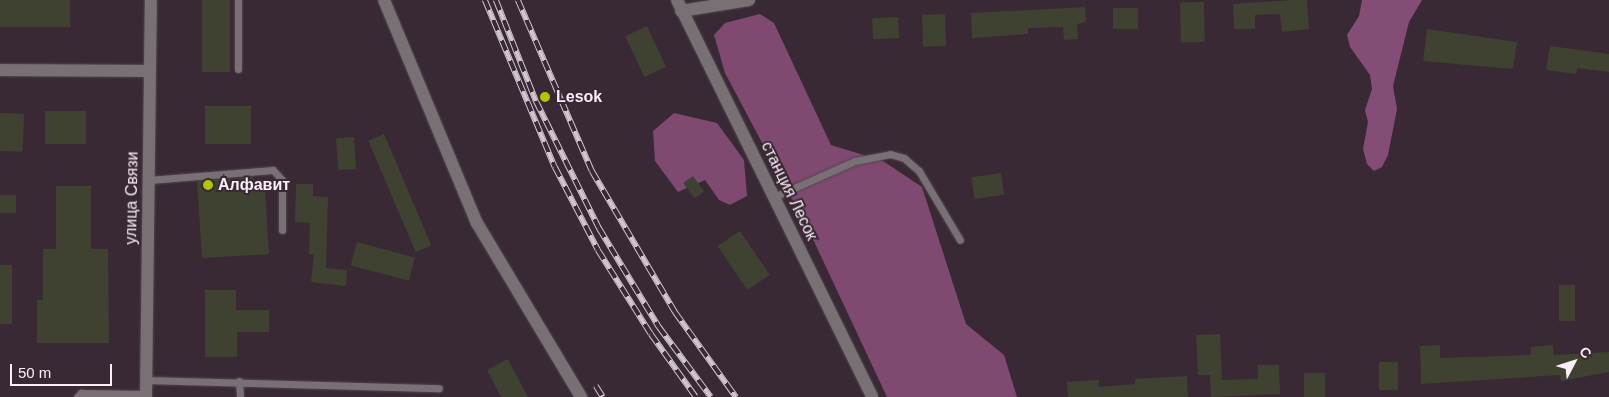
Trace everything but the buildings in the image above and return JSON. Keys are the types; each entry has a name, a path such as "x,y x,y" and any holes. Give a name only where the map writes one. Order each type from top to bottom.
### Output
{"street":[{"name":"улица Связи","path":"146,396 151,0"},
{"path":"384,0 477,223 581,397"},
{"path":"679,6 749,0"},
{"name":"станция Лесок","path":"679,6 872,397"},
{"path":"0,70 150,71"}],"lane":[{"path":"238,0 238,70"},
{"path":"774,197 855,161 890,154 904,158 920,172 960,240"},
{"path":"149,180 273,170 282,180 282,230"},
{"path":"146,380 239,381 438,388"},
{"path":"239,381 240,397"},
{"path":"78,397 81,393 146,396"}],"shaded area":[{"path":"1362,0 1422,0 1409,22 1393,86 1397,109 1388,155 1382,167 1374,171 1367,164 1363,149 1368,122 1365,110 1372,89 1370,75 1350,47 1347,35 1359,16"},
{"path":"760,14 774,23 831,145 883,161 922,187 966,324 1004,355 1017,397 887,397 811,235 725,73 714,35 725,23"},
{"path":"674,113 717,123 744,160 747,196 730,205 719,200 705,180 678,192 655,161 653,131"}],"railway":[{"path":"485,0 555,167 598,250 651,334 696,397"},
{"path":"496,0 536,101 599,228 659,327 711,397"},
{"path":"518,0 592,171 675,312 736,397"},
{"path":"596,386 603,397"}],"place":[{"name":"Lesok","path":"545,97"},
{"name":"Алфавит","path":"208,185"}]}
